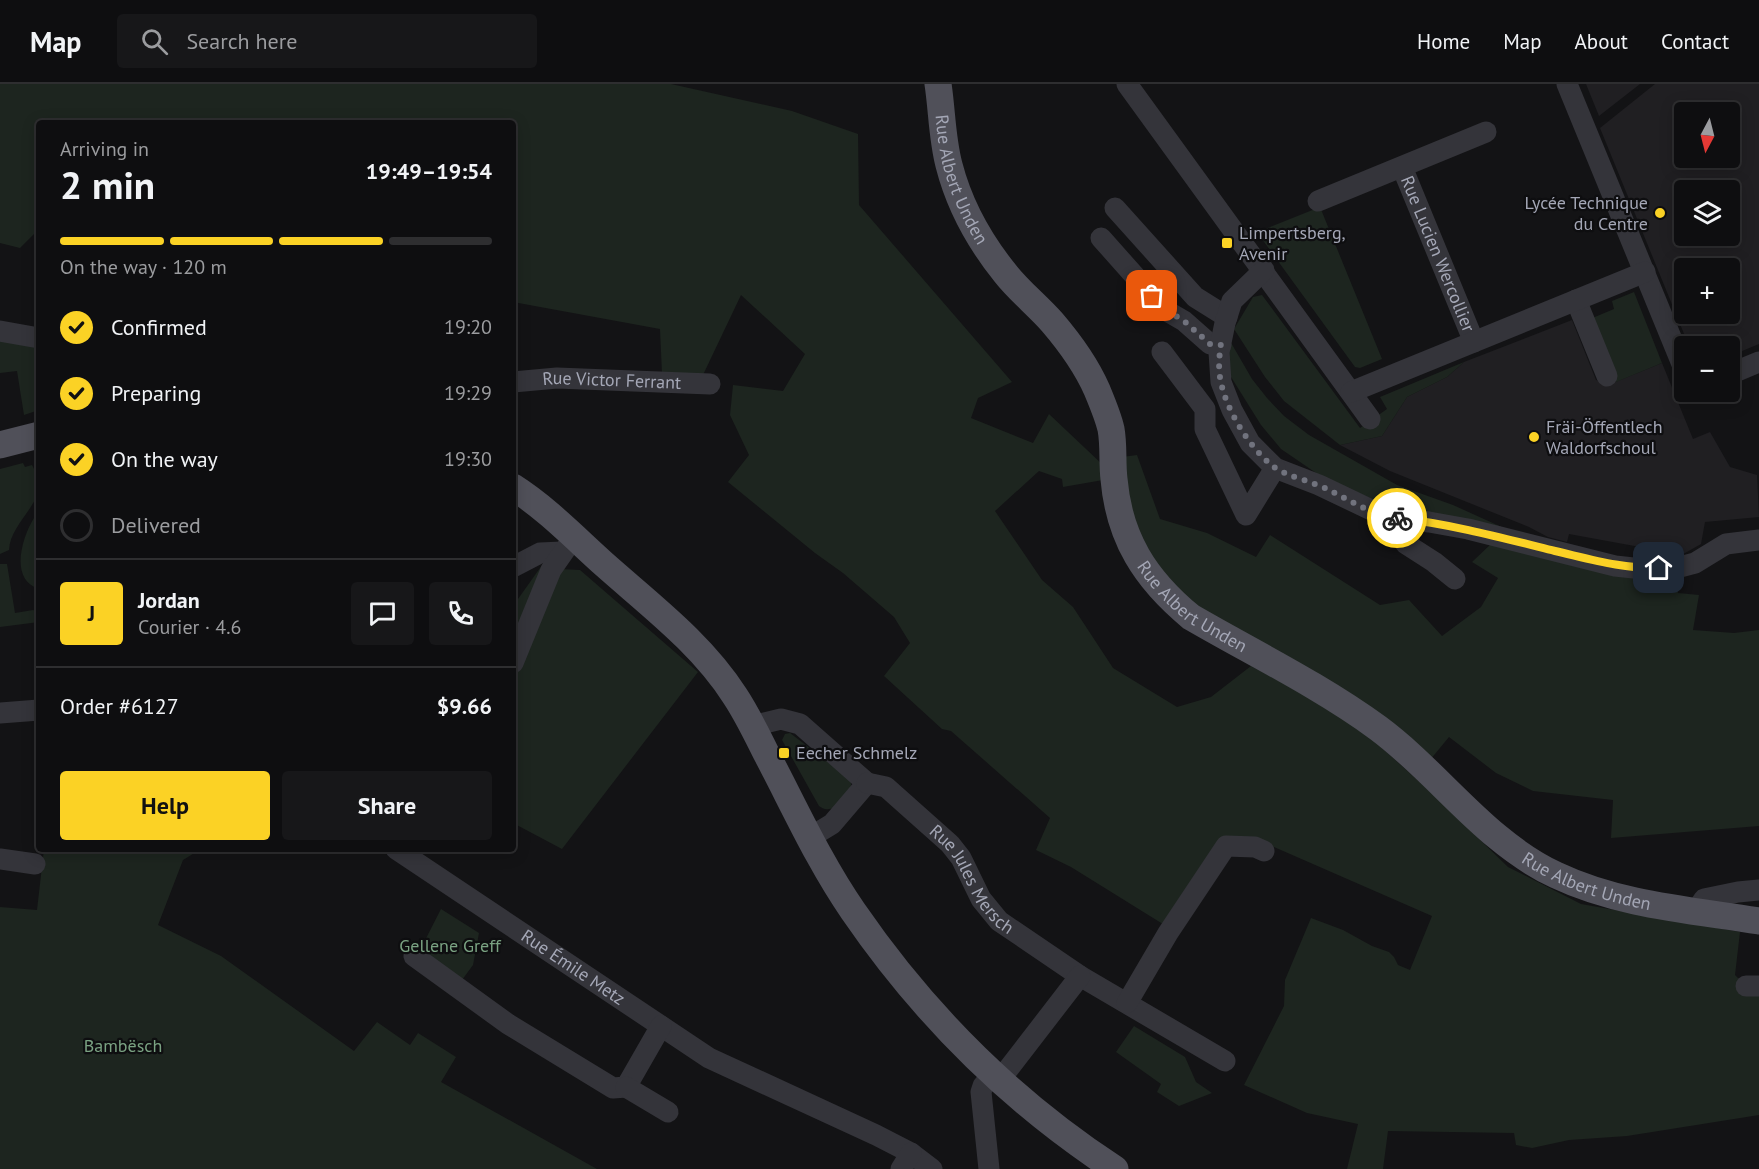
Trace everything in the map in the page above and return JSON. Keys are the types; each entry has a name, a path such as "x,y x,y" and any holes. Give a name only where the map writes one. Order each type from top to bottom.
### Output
{"main road":[{"name":"Rue Albert Unden","path":"938,84 949,164 961,200 979,235 1006,275 1052,322 1076,351 1097,390 1111,428 1117,505 1125,534 1141,564 1171,601 1191,617 1327,693 1380,729 1489,830 1518,853 1555,875 1598,892 1638,902 1759,921"},
{"path":"0,445 36,436"},
{"path":"516,490 568,544 696,649 735,695 809,838 853,912 896,970 943,1024 995,1078 1064,1134 1115,1169"}],"street":[{"path":"1567,84 1674,344"},
{"path":"1135,86 1166,136 1370,419"},
{"name":"Rue Lucien Wercollier","path":"1318,201 1486,132"},
{"name":"Rue Lucien Wercollier","path":"1402,167 1474,342"},
{"path":"1115,208 1195,297 1227,317"},
{"path":"1101,238 1166,310 1184,321 1210,344 1221,345"},
{"path":"1264,270 1232,301 1221,345 1221,382 1232,410 1250,443 1275,468 1319,484 1386,517 1459,527 1615,566 1643,569 1676,568 1695,563 1726,544 1759,540"},
{"name":"Rue Lucien Wercollier","path":"1351,392 1645,272"},
{"path":"1576,300 1607,376"},
{"path":"0,331 36,337"},
{"path":"1162,352 1204,409 1204,429 1246,516 1275,468"},
{"path":"1740,370 1759,362"},
{"name":"Rue Victor Ferrant","path":"516,382 557,378 711,384"},
{"path":"1386,517 1406,544 1455,579"},
{"path":"516,565 540,553 568,544"},
{"path":"516,655 550,570 568,544"},
{"path":"0,713 36,711"},
{"name":"Rue Jules Mersch","path":"752,726 781,719 800,724 867,783 885,787 950,844 961,858 981,899 999,921 1080,976 1225,1061"},
{"path":"809,838 832,824 867,783"},
{"path":"1127,1003 1168,933 1226,846 1255,847 1264,851"},
{"name":"Rue Émile Metz","path":"400,852 709,1058 876,1135 906,1161 932,1169"},
{"path":"0,859 35,864"},
{"path":"1699,911 1704,899 1759,890"},
{"path":"414,956 508,1024 613,1088 626,1087 669,1112"},
{"path":"989,1169 981,1092 983,1086 995,1078 1080,976"},
{"path":"626,1087 661,1026"}],"shaded area":[{"path":"1586,84 1640,84 1599,116"},
{"name":"Lycée Technique du Centre","path":"1655,84 1759,84 1759,344 1740,352 1740,336 1685,336 1680,324 1740,324 1740,258 1674,258 1674,309 1600,128"},
{"name":"Fräi-Öffentlech Waldorfschoul","path":"1572,320 1596,380 1608,385 1662,363 1674,392 1674,402 1678,402 1693,439 1710,432 1730,467 1757,475 1759,517 1705,522 1701,544 1678,557 1651,549 1569,534 1567,542 1548,537 1529,527 1390,471 1340,445 1382,436 1407,397 1447,377 1464,362"}],"green space":[{"path":"0,84 671,84 792,111 858,134 859,205 1012,382 978,398 971,418 1033,443 1049,414 1104,466 1103,480 1063,487 1062,479 1039,471 995,511 1042,580 1073,607 1113,668 1177,707 1211,697 1251,666 1350,719 1434,795 1508,867 1581,904 1740,932 1735,975 1746,986 1759,986 1759,1115 1627,1136 1569,1140 1532,1148 1516,1145 1514,1133 1388,1131 1383,1169 1347,1169 1358,1124 1307,1113 1244,1085 1284,1006 1285,980 1311,918 1389,952 1398,965 1410,970 1432,916 1256,839 1224,838 1166,926 1071,867 1036,850 1050,818 951,731 942,729 884,676 910,643 894,617 843,573 728,482 749,455 730,415 733,385 783,391 805,354 741,295 702,377 662,374 660,329 516,303 516,120 36,120 36,232 20,248 0,243"},
{"path":"1320,207 1382,359 1360,368 1355,367 1259,235 1260,231"},
{"path":"1634,292 1662,363 1616,382 1590,319 1614,309 1612,301"},
{"path":"1262,295 1360,428 1387,409 1380,397 1464,362 1447,377 1407,397 1382,436 1340,445 1284,401 1265,377 1234,329 1253,297"},
{"path":"0,338 36,344 36,411 24,415 17,371 0,373"},
{"path":"1230,341 1252,379 1267,398 1284,416 1309,435 1397,485 1453,505 1517,534 1393,508 1322,477 1281,449 1261,425 1226,369"},
{"path":"1137,455 1160,519 1207,533 1256,557 1270,535 1380,605 1409,600 1442,636 1481,607 1498,578 1472,562 1491,544 1677,577 1678,593 1699,595 1693,630 1734,633 1759,630 1759,826 1611,838 1613,800 1533,791 1496,773 1449,737 1430,760 1195,607 1158,570 1135,530 1122,457"},
{"path":"23,463 25,467 32,465 36,472 36,497 15,531 9,550 0,554 0,469"},
{"path":"34,518 36,520 36,587 24,577 21,568 22,546"},
{"path":"545,561 559,569 580,570 698,672 562,849 516,825 516,602"},
{"path":"0,564 7,564 15,613 36,611 36,622 0,627"},
{"path":"790,733 850,779 849,794 838,806 824,809 819,806 782,740 785,734"},
{"name":"Bambësch","path":"44,852 196,852 183,860 158,925 221,956 354,1051 377,1022 410,1045 418,1033 456,1057 441,1082 597,1169 0,1169 0,907 37,910"},
{"name":"Gellene Greff","path":"441,909 479,933 473,965 459,984 418,954"},
{"path":"1134,1026 1185,1057 1196,1082 1212,1093 1179,1106 1157,1092 1161,1084 1116,1052"}],"way so far":[{"path":"1152,296 1166,310 1184,321 1210,344 1221,345 1221,382 1232,410 1250,443 1275,468 1319,484 1371,511 1386,517 1397,518"}],"place":[{"name":"Lycée Technique du Centre","path":"1660,213"},
{"name":"Limpertsberg, Avenir","path":"1227,243"},
{"name":"Fräi-Öffentlech Waldorfschoul","path":"1534,437"},
{"name":"Eecher Schmelz","path":"784,753"}],"route":[{"path":"1397,518 1468,530 1615,566 1659,568"}]}
